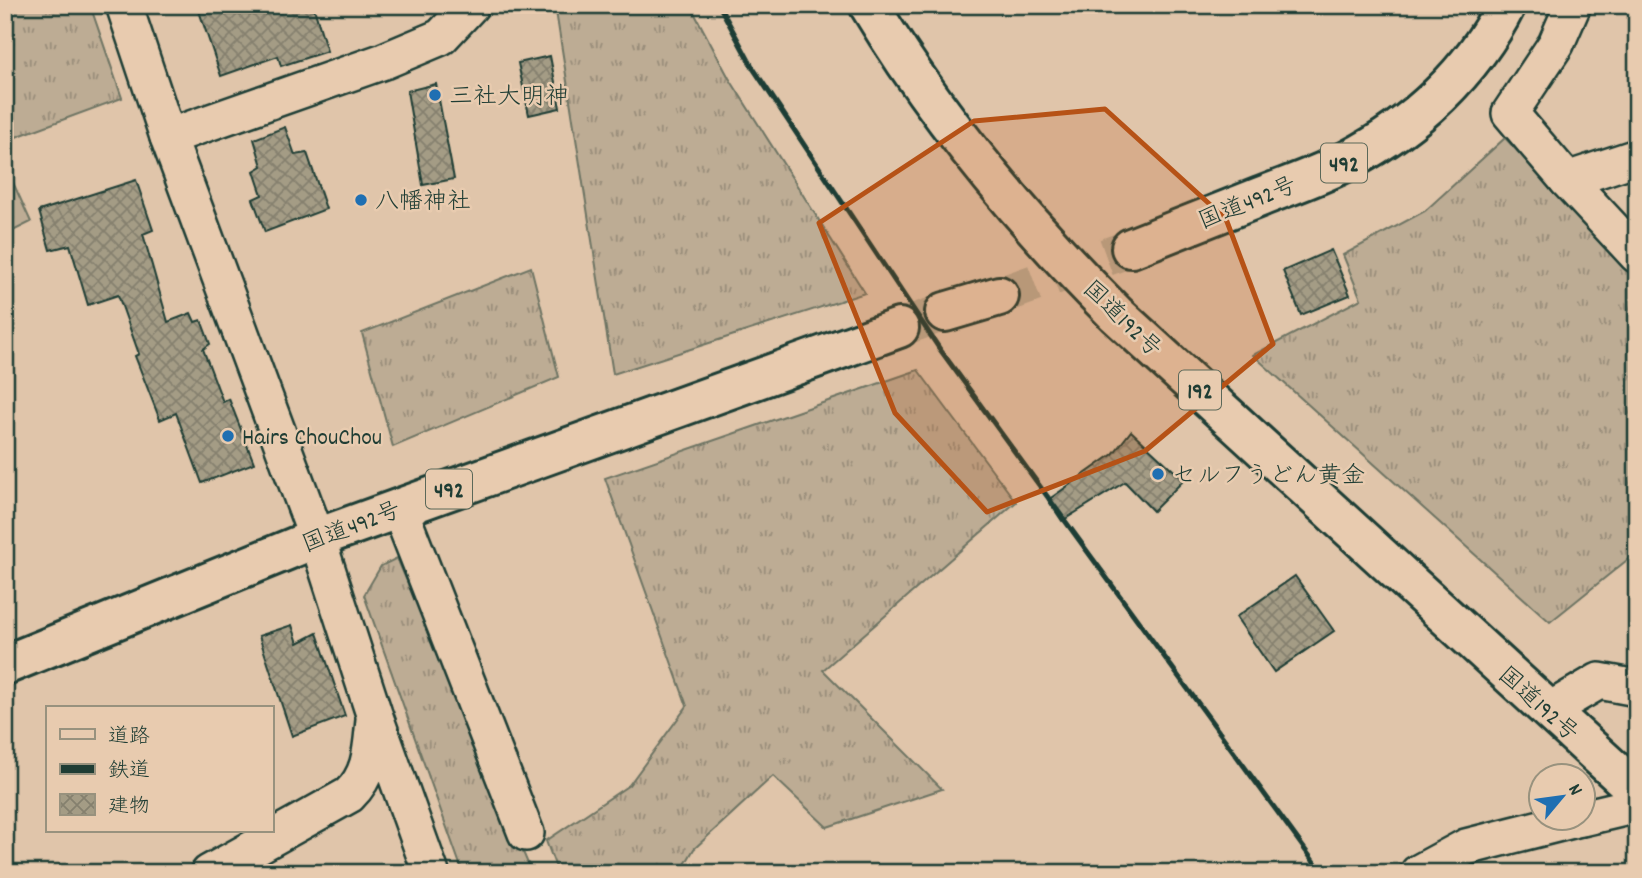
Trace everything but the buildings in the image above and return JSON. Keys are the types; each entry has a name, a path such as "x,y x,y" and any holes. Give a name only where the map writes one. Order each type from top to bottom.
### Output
{"highway":[{"name":"国道192号","path":"869,5 900,57 1008,198 1059,257 1116,314 1637,791"},
{"name":"国道492号","path":"1131,248 1348,161 1395,133 1425,110 1451,84 1476,54 1506,5"},
{"path":"945,312 999,296"},
{"name":"国道492号","path":"5,665 317,538 899,328"}],"street":[{"path":"124,5 167,137 317,538 374,714 431,873"},
{"path":"167,137 384,61 441,37 471,5"},
{"path":"1573,5 1556,44 1510,113 1567,180 1637,255"},
{"path":"1567,180 1637,157"},
{"path":"398,508 526,833"},
{"path":"1561,724 1599,681 1637,688"},
{"path":"209,873 349,795 359,786 369,764 374,714"},
{"path":"1596,814 1637,804"},
{"path":"1418,873 1466,847 1526,832"}],"highlighted area":[{"path":"1105,109 1226,219 1273,344 1145,451 987,512 895,413 819,223 974,121"}],"green space":[{"path":"5,5 90,5 122,98 5,141"},
{"path":"555,5 690,5 729,78 865,293 613,374"},
{"path":"1505,138 1637,279 1637,552 1550,622 1253,355 1361,299 1343,255 1425,211"},
{"path":"5,165 31,222 5,235"},
{"path":"531,267 559,377 393,447 362,333"},
{"path":"918,370 1016,502 823,670 942,789 827,827 773,776 694,849 680,873 558,873 546,841 629,785 687,706 605,478"},
{"path":"397,558 532,873 463,873 364,595 381,566"}],"tunnel":[{"path":"999,296 1131,248"},
{"path":"899,328 945,312"}],"railway":[{"path":"719,5 753,68 939,348 1322,873"}],"place":[{"name":"三社大明神","path":"435,95"},
{"name":"八幡神社","path":"361,200"},
{"name":"Hairs ChouChou","path":"228,436"},
{"name":"セルフうどん黄金","path":"1158,474"}]}
